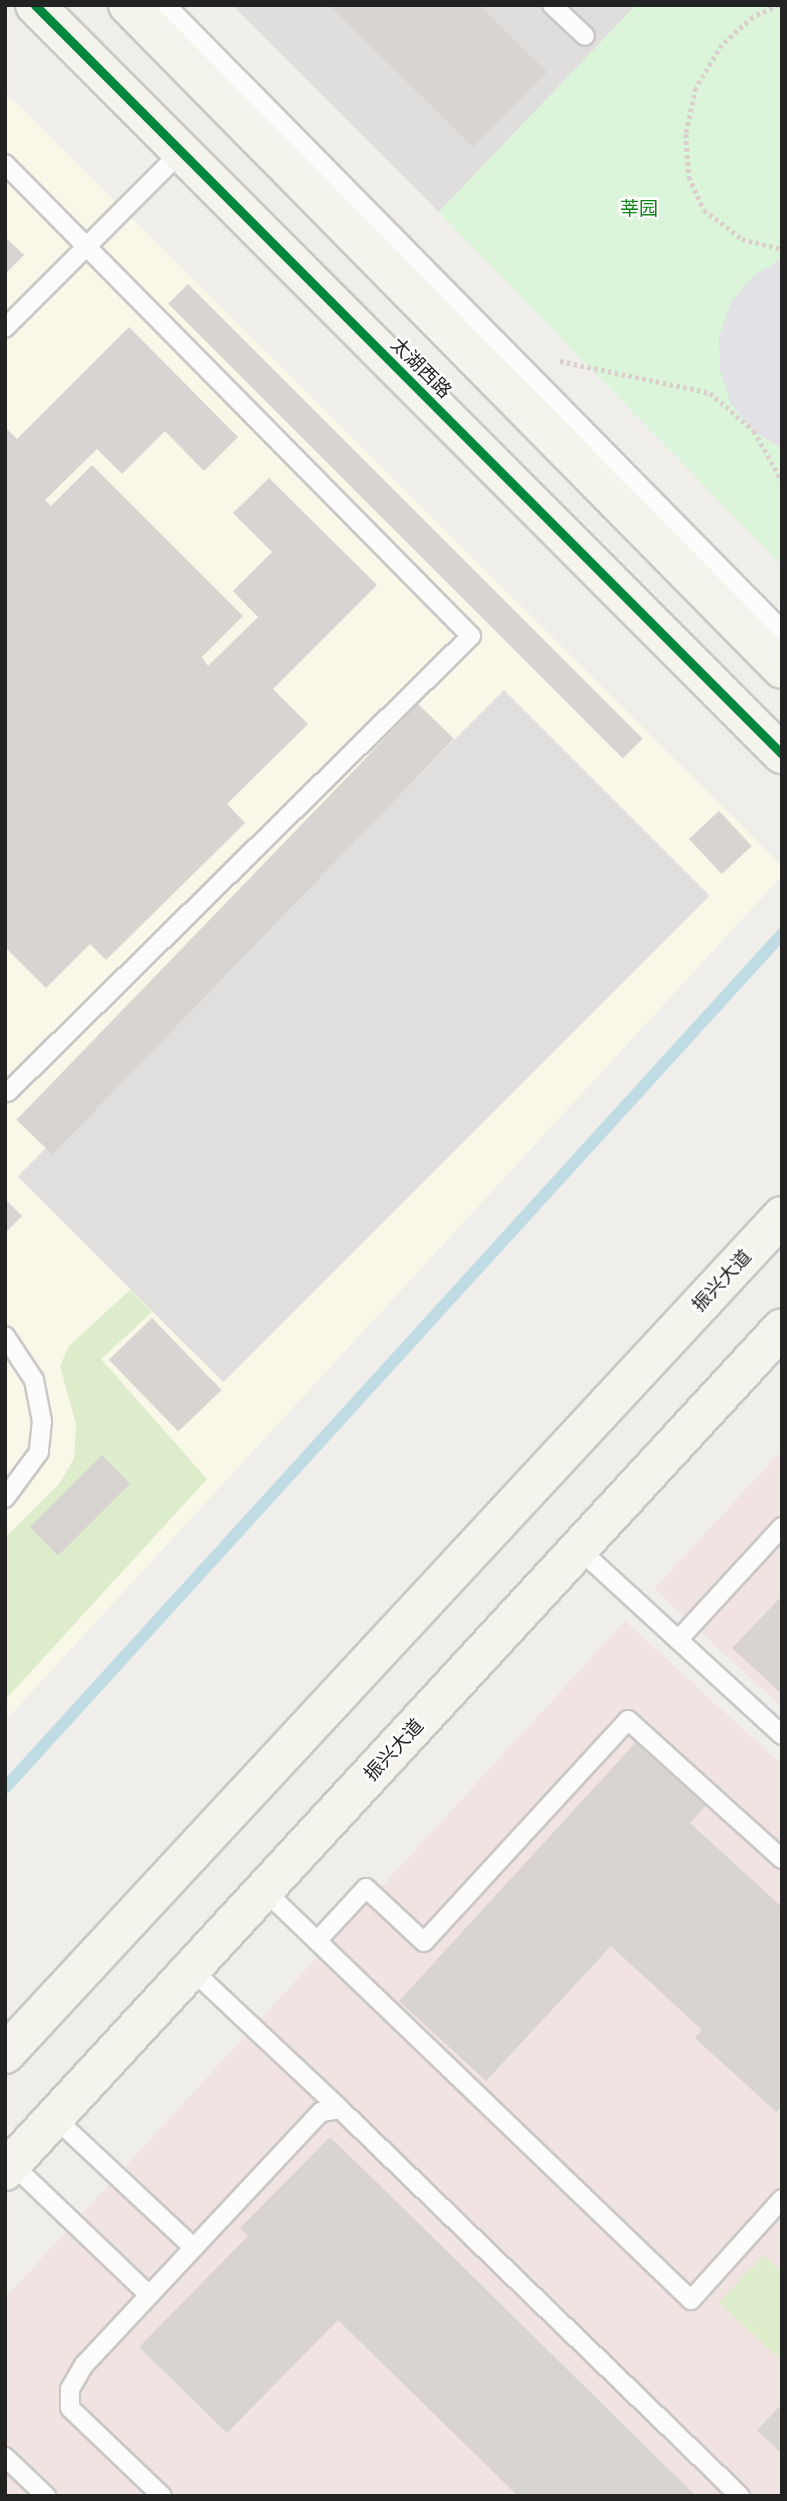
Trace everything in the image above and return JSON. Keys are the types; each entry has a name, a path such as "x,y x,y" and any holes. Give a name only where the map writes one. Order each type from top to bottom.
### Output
{"main road":[{"name":"太湖西路","path":"35,5 782,754"},
{"path":"128,5 782,669"},
{"name":"振兴大道","path":"5,2054 782,1216"},
{"name":"振兴大道","path":"9,2168 782,1328"}],"lane":[{"path":"166,5 782,630"},
{"path":"552,5 585,36"},
{"path":"5,328 181,152"},
{"path":"5,164 89,246 471,636 8,1092"},
{"path":"5,1336 34,1380 42,1420 39,1452 5,1498"},
{"path":"678,1640 782,1527"},
{"path":"579,1549 782,1735"},
{"path":"317,1941 366,1888 424,1942 628,1720 782,1859"},
{"path":"264,1890 691,2300 782,2199"},
{"path":"191,1969 340,2109 740,2496"},
{"path":"162,2496 70,2408 70,2389 83,2365 321,2112 340,2109"},
{"path":"55,2118 193,2247"},
{"path":"9,2168 149,2295"},
{"path":"5,2457 46,2496"}],"path":[{"path":"779,5 753,17 722,45 696,88 686,134 689,177 705,210 742,239 782,249"},
{"path":"511,355 611,368 710,393 754,431 782,481"}],"shaded area":[{"path":"232,5 636,5 439,212"},
{"path":"5,92 782,866 782,876 5,1721"},
{"path":"782,258 782,449 754,431 731,404 720,371 719,336 731,302 753,276"},
{"path":"504,690 710,896 223,1382 18,1176"},
{"path":"782,1450 782,1707 654,1589"},
{"path":"625,1621 782,1765 782,2496 5,2496 5,2298"}],"green space":[{"name":"莘园","path":"636,5 782,5 782,566 439,212"},
{"path":"130,1290 152,1312 101,1359 207,1479 5,1700 5,1538 59,1484 74,1459 76,1424 60,1366 69,1346"},
{"path":"763,2255 782,2272 782,2361 719,2303"}],"building":[{"path":"329,5 479,5 547,72 473,147"},
{"path":"5,237 24,255 5,274"},
{"path":"188,284 643,739 623,758 168,304"},
{"path":"129,327 238,437 204,471 165,431 122,474 97,449 45,500 51,506 92,465 243,616 202,657 208,666 258,617 233,591 272,552 233,513 269,478 377,585 273,689 308,724 227,804 245,823 106,960 90,944 46,988 5,947 5,427 17,439"},
{"path":"418,704 454,739 52,1155 16,1120"},
{"path":"719,811 752,846 722,874 689,839"},
{"path":"5,1199 22,1216 5,1233"},
{"path":"152,1318 221,1390 178,1432 109,1360"},
{"path":"102,1455 130,1483 58,1555 30,1527"},
{"path":"782,1596 782,1694 732,1648"},
{"path":"637,1741 707,1805 690,1823 782,1907 782,2106 776,2112 695,2038 702,2030 611,1946 486,2081 399,2001"},
{"path":"330,2137 696,2496 518,2496 338,2320 227,2433 139,2347 248,2236 240,2228"},
{"path":"782,2404 782,2454 757,2430"}],"waterway":[{"path":"5,1788 782,934"}],"cycle path":[{"path":"35,5 782,754"}]}
